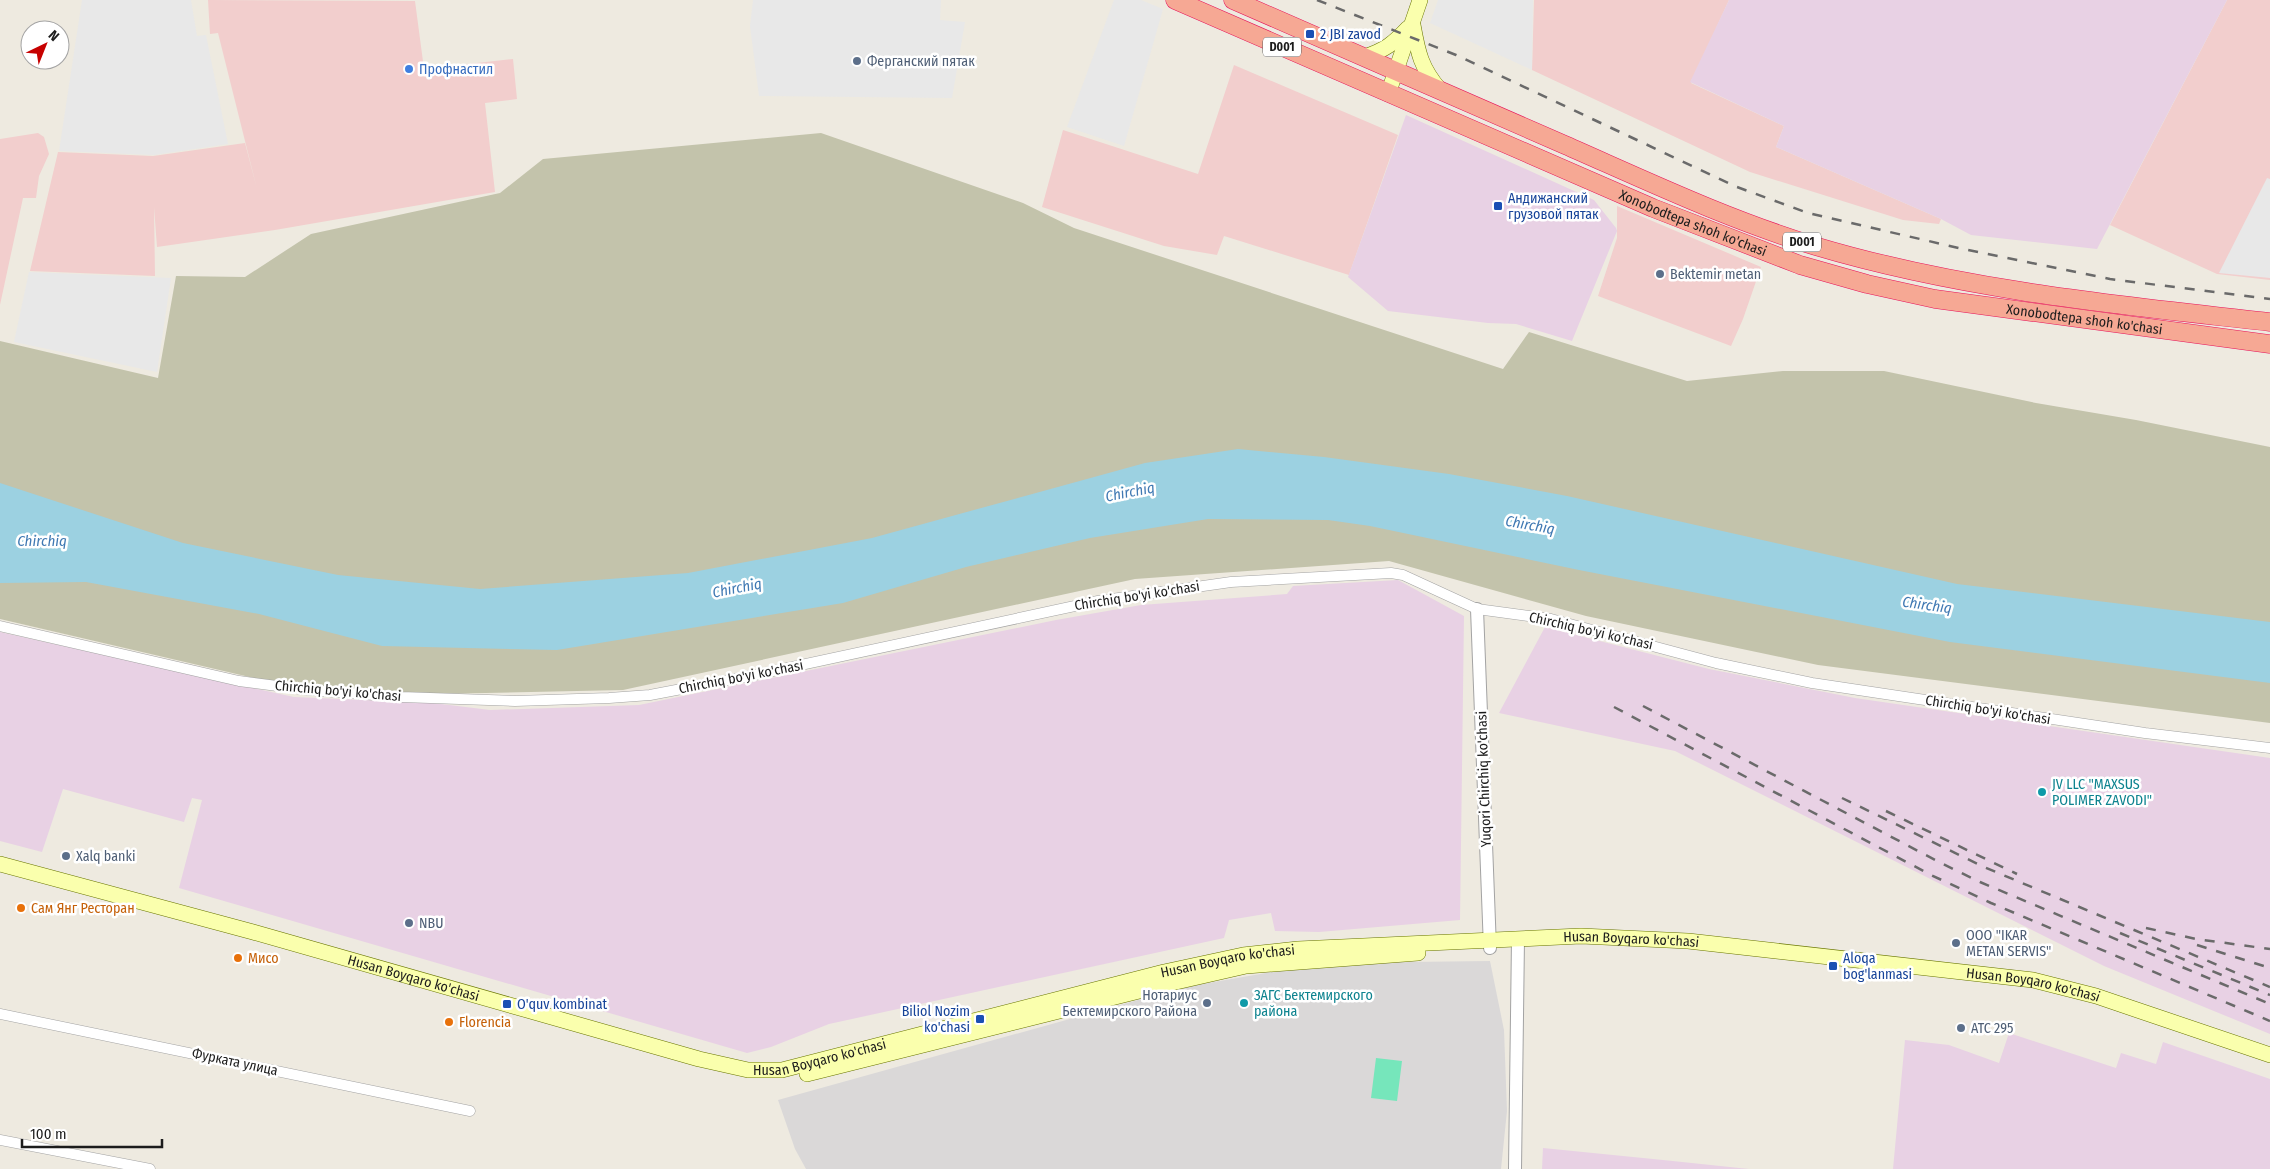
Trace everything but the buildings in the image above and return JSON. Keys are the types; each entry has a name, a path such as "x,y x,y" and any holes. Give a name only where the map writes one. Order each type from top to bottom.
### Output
{"highway":[{"name":"Xonobodtepa shoh ko'chasi","path":"1175,0 1653,208 1808,268 1867,284 1935,299 2270,344"},
{"name":"Xonobodtepa shoh ko'chasi","path":"1233,0 1758,228 1885,266 2010,289 2270,322"}],"main road":[{"path":"1388,94 1420,0"},
{"path":"1364,57 1383,51 1394,44 1413,23"},
{"path":"1413,23 1418,53 1424,69 1440,90"},
{"name":"Husan Boyqaro ko'chasi","path":"0,864 253,932 699,1059 758,1071 782,1070 1165,978"},
{"name":"Husan Boyqaro ko'chasi","path":"0,875 262,944 732,1077 757,1081 783,1080 1165,978 1243,954 1298,949 1518,943 1688,945 2032,984 2096,996 2270,1055"},
{"name":"Husan Boyqaro ko'chasi","path":"2032,984 2270,1065"}],"street":[{"name":"Chirchiq bo'yi ko'chasi","path":"0,626 239,681 363,695 515,701 650,694 755,675 1098,601 1231,582 1391,573 1403,574 1478,609 1551,619 1716,663 1812,683 2145,733 2270,748"},
{"name":"Yuqori Chirchiq ko'chasi","path":"1478,609 1490,944"},
{"path":"1515,1169 1518,943"},
{"name":"Фурката улица","path":"0,1014 470,1111"},
{"path":"0,1140 150,1169"}],"shaded area":[{"path":"82,0 191,0 197,36 206,35 228,144 154,155 59,151"},
{"path":"208,0 415,1 424,69 513,59 517,99 485,103 495,192 275,230 157,247 154,207 155,276 30,271 58,152 153,156 245,143 257,189 218,33 210,34"},
{"name":"Ферганский пятак","path":"753,0 941,0 940,20 965,22 952,98 759,96 750,26"},
{"path":"1114,0 1141,0 1163,9 1124,146 1067,127"},
{"path":"1438,0 1533,0 1532,70 1430,23"},
{"path":"1534,0 1729,0 1691,83 1784,126 1776,147 1941,219 1939,224 1903,220 1750,172 1532,70"},
{"path":"1729,0 2227,0 2097,249 1971,235 1941,219 1776,147 1784,126 1690,82"},
{"path":"2227,0 2270,0 2270,280 2217,274 2110,225"},
{"path":"1234,65 1398,135 1349,275 1224,236 1217,255 1164,246 1042,207 1063,130 1198,174"},
{"path":"1406,115 1594,200 1616,228 1617,231 1572,341 1516,324 1488,323 1388,311 1348,277"},
{"path":"38,133 44,137 49,154 39,176 36,198 23,198 0,305 0,139"},
{"path":"821,133 1023,203 1074,228 1503,369 1529,332 1687,381 1783,371 1884,371 2036,403 2136,420 2270,447 2270,723 1818,665 1586,616 1389,561 1135,579 623,690 435,694 292,687 0,619 0,341 158,378 176,276 245,277 311,234 500,193 543,159"},
{"path":"2267,178 2270,179 2270,278 2219,273"},
{"path":"1617,206 1761,267 1743,319 1731,346 1598,296 1617,238"},
{"path":"29,272 171,278 157,372 14,342"},
{"path":"1398,580 1464,616 1460,920 1319,932 1275,931 1271,913 1229,920 1224,938 829,1024 771,1047 747,1053 179,888 202,800 192,798 184,822 63,789 42,852 0,841 0,632 294,697 433,703 490,710 639,705 1056,620 1141,605 1287,594 1293,586"},
{"path":"1545,627 1709,669 1855,698 2270,758 2270,1034 2104,966 1675,751 1499,713"},
{"path":"1490,961 1504,1030 1507,1111 1501,1169 806,1169 795,1149 778,1100 1185,987 1324,963"},
{"path":"2009,1033 2116,1068 2121,1053 2156,1064 2163,1042 2270,1079 2270,1169 1893,1169 1905,1040 1949,1045 1999,1063"},
{"path":"1543,1148 1663,1160 1749,1169 1542,1169"}],"green space":[{"path":"1376,1058 1402,1061 1397,1101 1371,1098"}],"water":[{"name":"Chirchiq","path":"1238,449 1324,457 1449,474 1567,496 1957,584 2270,622 2270,683 1950,642 1579,570 1370,526 1328,520 1208,519 1090,538 966,567 843,603 557,650 382,646 259,614 86,582 0,583 0,483 183,543 338,575 480,589 688,573 872,538 1145,463"}],"railway":[{"path":"1317,0 1456,55 1737,187 1808,213 1963,249 2110,279 2270,299"},
{"path":"1643,706 1980,882 2270,1004"},
{"path":"1614,707 1931,875 1991,903 2270,1021"},
{"path":"1842,798 1984,867 2270,987"},
{"path":"1886,811 2017,874"},
{"path":"2146,928 2196,939 2270,949"},
{"path":"2120,933 2270,995"},
{"path":"2197,945 2270,968"}],"place":[{"name":"2 JBI zavod","path":"1310,34"},
{"name":"Ферганский пятак","path":"857,61"},
{"name":"Профнастил","path":"409,69"},
{"name":"Андижанский грузовой пятак","path":"1498,206"},
{"name":"Bektemir metan","path":"1660,274"},
{"name":"JV LLC \"MAXSUS POLIMER ZAVODI\"","path":"2042,792"},
{"name":"Xalq banki","path":"66,856"},
{"name":"Сам Янг Ресторан","path":"21,908"},
{"name":"NBU","path":"409,923"},
{"name":"OOO \"IKAR METAN SERVIS\"","path":"1956,943"},
{"name":"Мисо","path":"238,958"},
{"name":"Aloqa bog'lanmasi","path":"1833,966"},
{"name":"Нотариус Бектемирского Района","path":"1207,1003"},
{"name":"ЗАГС Бектемирского района","path":"1244,1003"},
{"name":"O'quv kombinat","path":"507,1004"},
{"name":"Biliol Nozim ko'chasi","path":"980,1019"},
{"name":"Florencia","path":"449,1022"},
{"name":"ATC 295","path":"1961,1028"}]}
